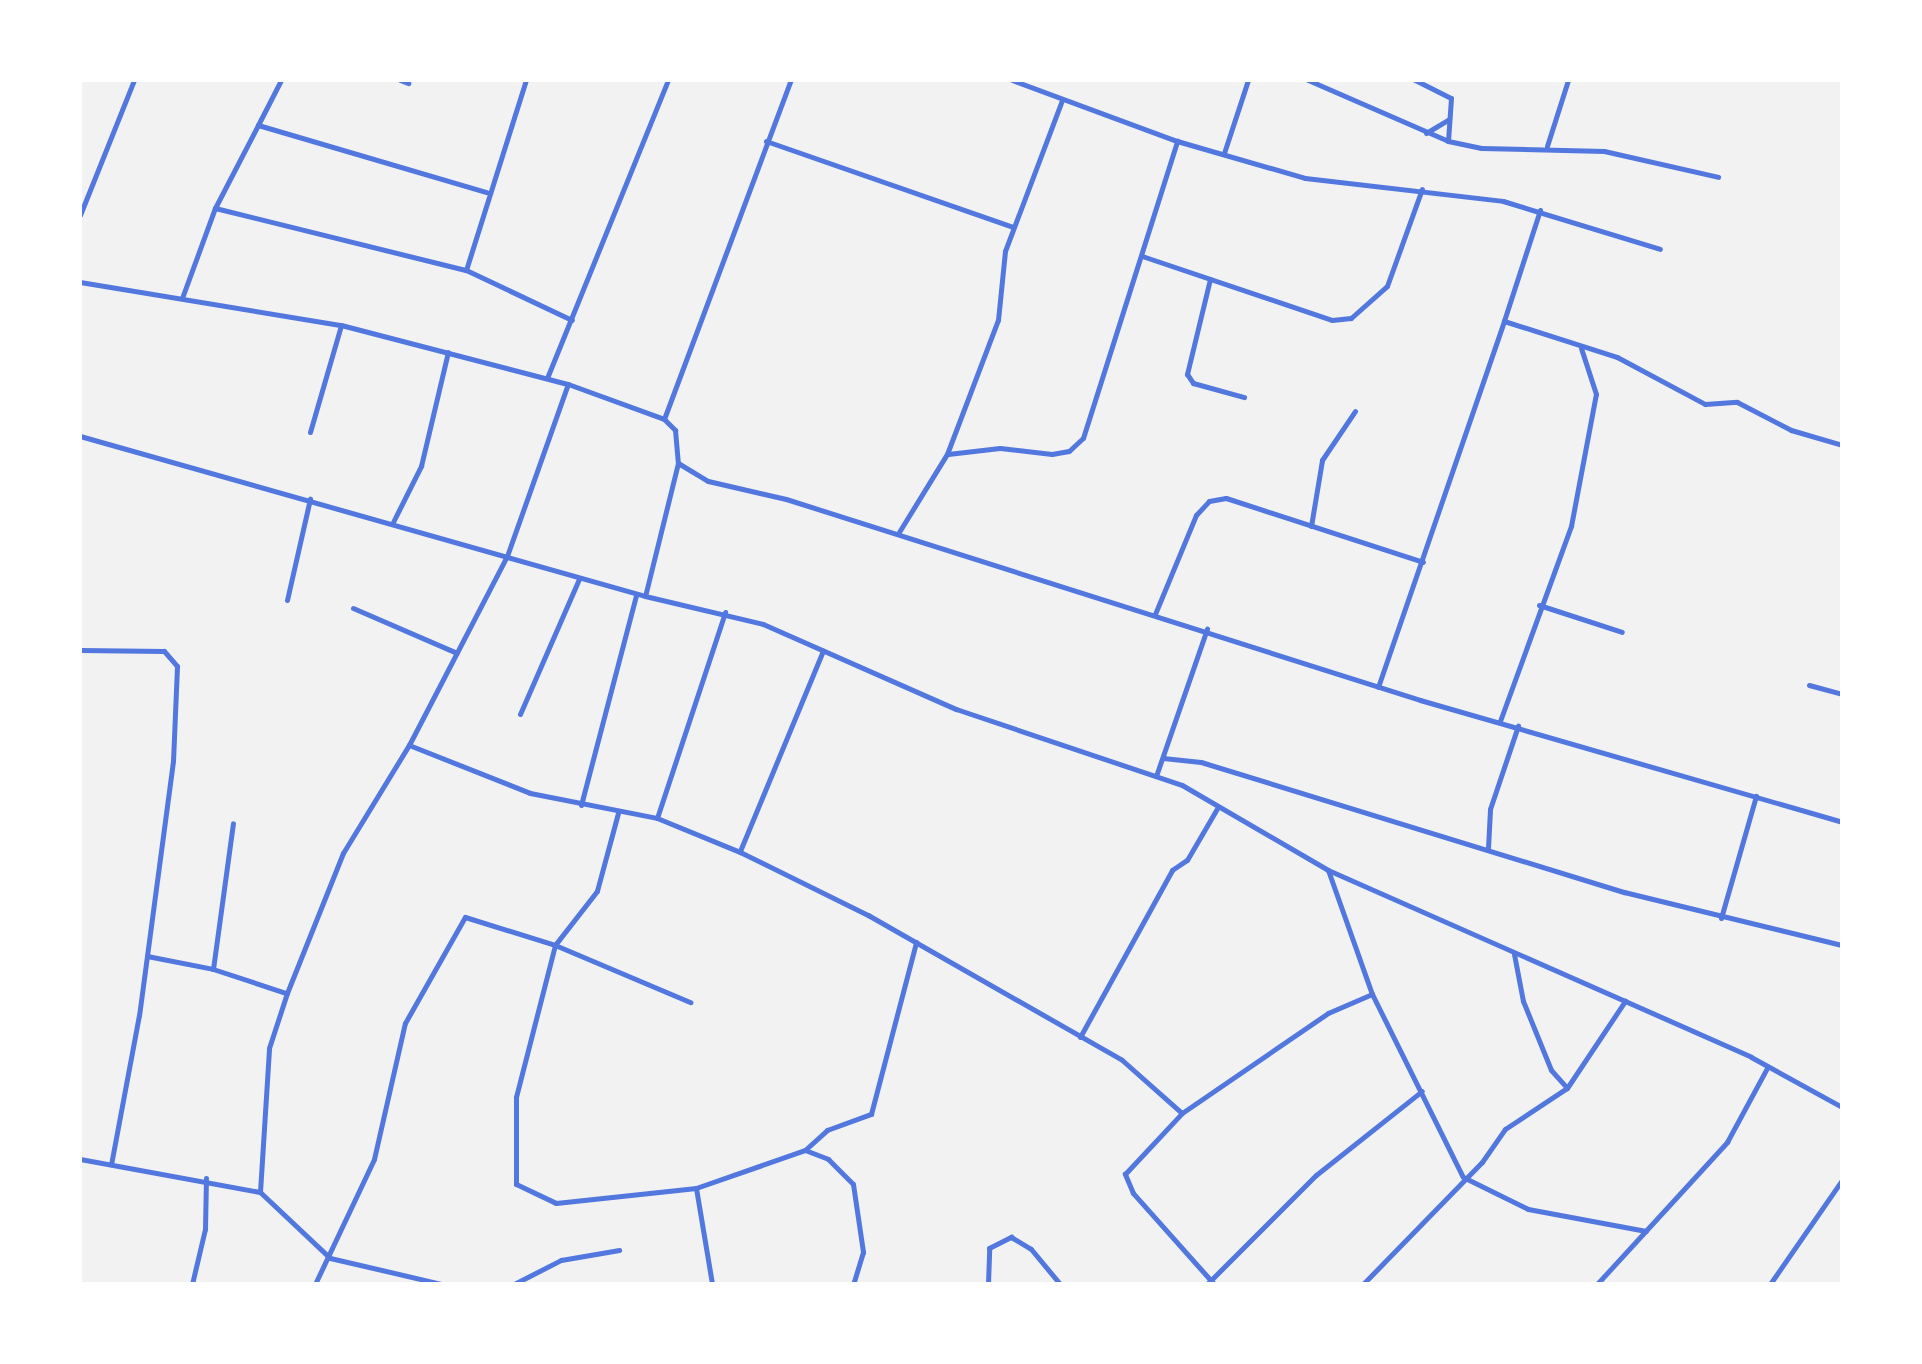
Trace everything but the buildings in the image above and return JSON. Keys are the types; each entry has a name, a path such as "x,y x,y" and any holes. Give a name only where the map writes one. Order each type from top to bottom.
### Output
{"street":[{"path":"80,215 134,80"},
{"path":"182,298 215,208 281,80"},
{"path":"400,80 408,83"},
{"path":"466,270 486,192 526,80"},
{"path":"548,378 668,80"},
{"path":"664,419 790,80"},
{"path":"1012,80 1177,141 1224,154 1351,187 1422,189 1540,210 1660,249"},
{"path":"1224,154 1248,80"},
{"path":"1308,80 1448,141 1481,148 1547,146 1660,159 1718,177"},
{"path":"1416,80 1451,98 1448,141"},
{"path":"1547,146 1568,80"},
{"path":"898,534 947,454 998,320 1013,227 1062,100"},
{"path":"1426,134 1450,119"},
{"path":"258,126 486,192"},
{"path":"766,140 1013,227"},
{"path":"947,454 1000,448 1052,454 1069,451 1083,438 1177,141"},
{"path":"1141,256 1332,320 1350,318 1386,286 1422,189"},
{"path":"215,208 466,270 572,320"},
{"path":"1378,687 1540,210"},
{"path":"1210,279 1187,374 1193,383 1244,396"},
{"path":"80,282 341,325 548,378 664,419 675,430 678,464 645,596"},
{"path":"1504,321 1617,357 1705,404 1737,402 1790,430 1842,445"},
{"path":"310,432 341,325"},
{"path":"1500,721 1539,605 1571,526 1595,405 1581,348"},
{"path":"393,522 421,466 448,352"},
{"path":"260,1192 269,1048 287,993 343,853 409,745 507,556 568,384"},
{"path":"1311,526 1322,460 1355,410"},
{"path":"80,436 393,522 579,580 725,612 956,708 1156,776 1328,870 1625,1001 1842,1108"},
{"path":"678,464 708,481 898,534 1023,578 1207,629 1378,687 1842,822"},
{"path":"1155,614 1208,502 1226,498 1423,562"},
{"path":"287,600 310,499"},
{"path":"520,714 579,580"},
{"path":"580,805 636,595"},
{"path":"1539,605 1622,632"},
{"path":"353,608 458,654"},
{"path":"657,818 725,612"},
{"path":"1156,776 1207,629"},
{"path":"80,650 164,651 178,666 173,761 147,956 111,1164"},
{"path":"740,852 823,651"},
{"path":"1810,686 1842,694"},
{"path":"1489,849 1490,809 1518,726"},
{"path":"409,745 468,773 580,805 657,818 740,852 916,942 1140,1072 1182,1113"},
{"path":"1163,758 1201,762 1722,918 1842,946"},
{"path":"1722,918 1756,796"},
{"path":"1080,1037 1172,870 1187,860 1218,807"},
{"path":"618,813 598,891 555,945 516,1097 516,1184 556,1203 696,1188 805,1150 826,1130 871,1114 916,942"},
{"path":"213,969 232,824"},
{"path":"1328,870 1372,994 1463,1178 1528,1209 1646,1232"},
{"path":"316,1284 326,1254 374,1158 406,1023 458,922 472,915 690,1002"},
{"path":"1514,953 1523,1001 1551,1070 1566,1088"},
{"path":"147,956 213,969 287,993"},
{"path":"1372,994 1328,1013 1182,1113 1133,1162 1125,1182 1210,1283 1316,1175 1422,1091"},
{"path":"1363,1284 1506,1128 1566,1088 1625,1001"},
{"path":"1597,1284 1726,1142 1767,1068"},
{"path":"805,1150 828,1158 853,1184 864,1252 852,1284"},
{"path":"80,1159 206,1178 260,1192 326,1254 426,1283 442,1284"},
{"path":"192,1284 205,1229 206,1178"},
{"path":"1770,1284 1842,1180"},
{"path":"696,1188 712,1284"},
{"path":"988,1284 989,1248 1011,1237 1031,1249 1060,1284"},
{"path":"514,1284 561,1260 619,1250"}]}
